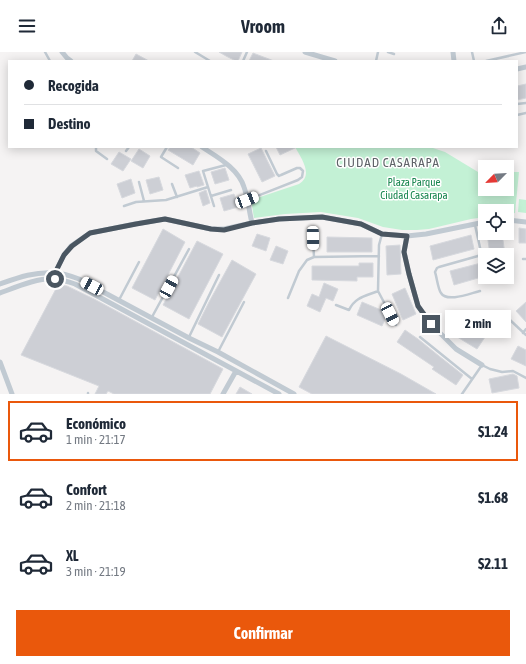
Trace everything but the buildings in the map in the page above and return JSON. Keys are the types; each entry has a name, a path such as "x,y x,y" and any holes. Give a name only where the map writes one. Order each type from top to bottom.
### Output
{"street":[{"path":"62,52 70,60"},
{"path":"305,52 332,60"},
{"path":"203,148 226,164 240,179 244,186 252,223"},
{"path":"55,279 55,273 64,255 72,246 90,233 165,219 211,229 224,230 252,223 279,219 322,217 361,224 382,234 407,236 426,234 478,223"},
{"path":"514,221 526,222"},
{"path":"407,236 404,252 418,306 431,324 456,349 482,365"},
{"path":"0,284 37,274 55,273 71,276 218,352 294,394"},
{"path":"0,294 31,283 48,279 66,281 75,284 279,394"},
{"path":"0,362 12,394"},
{"path":"222,394 236,370"}],"lane":[{"path":"195,52 208,60"},
{"path":"388,52 394,54"},
{"path":"490,60 526,52"},
{"path":"96,148 96,151 107,159"},
{"path":"166,148 160,157 178,168"},
{"path":"247,200 298,180 302,177 303,171 300,168 279,176 266,151"},
{"path":"214,206 203,171 226,164"},
{"path":"139,182 144,201"},
{"path":"172,184 177,197"},
{"path":"124,206 136,202 166,200 208,187"},
{"path":"211,196 231,190"},
{"path":"475,224 482,252 481,254 439,267 435,272 441,293 444,296 451,298 480,291"},
{"path":"382,234 379,245 378,291 396,325"},
{"path":"313,238 314,257"},
{"path":"152,318 189,249"},
{"path":"288,298 299,271 307,260 314,257 379,256"},
{"path":"119,300 139,262"},
{"path":"189,338 219,275"},
{"path":"336,305 349,310 351,304 356,299 378,291"},
{"path":"218,352 244,302"},
{"path":"510,320 524,334 526,328"},
{"path":"420,337 472,379"},
{"path":"462,394 482,365 502,372 513,371 526,378"}],"green space":[{"name":"Plaza Parque Ciudad Casarapa","path":"296,148 433,148 445,152 478,172 478,196 514,196 514,172 519,172 515,213 514,204 478,204 478,218 429,229 417,230 402,230 383,227 358,218 321,212 285,214 254,218 251,200 299,184 306,176 305,166"},
{"path":"519,199 526,200 526,213 518,212"}],"district":[{"name":"CIUDAD CASARAPA","path":"388,162"}],"route":[{"path":"55,279 55,273 64,255 72,246 90,233 165,219 211,229 224,230 252,223 279,219 322,217 361,224 382,234 407,236 404,252 409,274 418,306 431,324"}]}
